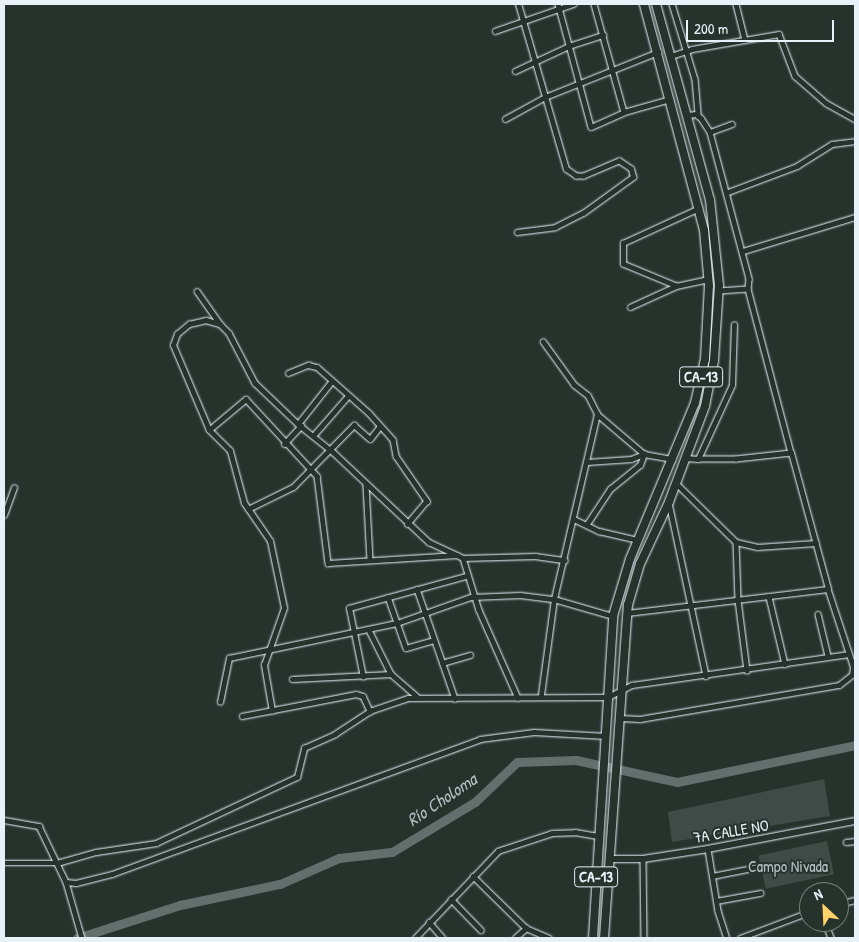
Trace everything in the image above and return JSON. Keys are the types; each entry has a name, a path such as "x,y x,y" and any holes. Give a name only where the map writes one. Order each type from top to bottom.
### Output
{"highway":[{"name":"CA-13","path":"593,938 613,616 638,540 674,459 695,403 705,359 708,279 699,208 644,4"},
{"name":"CA-13","path":"604,938 628,613 640,564 669,502 706,406 714,360 719,291 719,263 710,200 656,4"}],"street":[{"path":"517,232 555,227 582,213 633,177 631,169 619,160 584,176 570,173 534,62 518,4"},
{"path":"495,31 559,6 573,4"},
{"path":"594,4 624,112"},
{"path":"672,4 684,53 695,78 698,116 710,132 728,192 750,279 748,289 791,453 828,589 855,674"},
{"path":"736,4 745,40"},
{"path":"559,6 591,127 624,112 671,99"},
{"path":"671,56 780,34 795,76 826,103 855,118"},
{"path":"515,71 569,46 603,35"},
{"path":"505,119 545,97 658,52"},
{"path":"687,115 698,116"},
{"path":"710,132 732,124"},
{"path":"728,192 798,166 832,144 855,140"},
{"path":"676,286 623,264 623,243 699,208"},
{"path":"743,251 855,216"},
{"path":"630,306 676,286 708,279"},
{"path":"719,291 748,289"},
{"path":"197,291 220,324 236,342 255,383 300,425 330,449 429,542 461,556"},
{"path":"220,324 206,320 189,324 177,334 172,345 209,430 230,451 238,474 240,492 248,509 270,541 275,572 282,589 284,608 264,665 272,711"},
{"path":"698,459 732,385 734,324"},
{"path":"543,342 574,385 588,396 597,414 644,454"},
{"path":"288,373 308,365 317,367 393,440 396,456 427,501 408,524"},
{"path":"284,444 331,382"},
{"path":"313,436 347,397"},
{"path":"209,430 246,399 284,444 320,480 328,563 461,556 535,556 565,560"},
{"path":"541,695 554,600 565,560 597,414"},
{"path":"248,509 293,487 354,426 370,439 380,426"},
{"path":"686,458 736,459 791,453"},
{"path":"587,524 610,489 640,465 644,454"},
{"path":"587,462 614,461 644,454 674,459"},
{"path":"676,483 736,542 757,546 816,543"},
{"path":"366,484 370,560"},
{"path":"4,515 14,488"},
{"path":"669,502 706,676"},
{"path":"574,519 610,535 638,540"},
{"path":"736,542 738,600 747,670"},
{"path":"461,556 474,597 518,698"},
{"path":"363,677 349,608 466,576"},
{"path":"417,589 455,700"},
{"path":"628,613 828,589"},
{"path":"220,702 226,659 370,630 426,614 474,597 520,595 554,600 613,616"},
{"path":"388,597 406,648 434,640"},
{"path":"769,597 785,664"},
{"path":"818,614 828,656"},
{"path":"370,630 391,674 417,696"},
{"path":"4,863 57,863 96,852 156,843 192,828 297,777 304,748 335,734 370,711 417,696 455,700 518,698 541,695 608,697 632,685 706,676 849,654"},
{"path":"442,663 470,656"},
{"path":"620,718 640,719 839,685 852,675 854,668"},
{"path":"292,679 363,677 391,674"},
{"path":"242,716 356,694 363,696 370,711"},
{"path":"66,882 76,883 112,874 480,739 534,732 606,739"},
{"path":"4,820 39,826 66,882 82,938"},
{"name":"7A CALLE NO","path":"610,859 643,859 708,849 855,821"},
{"path":"415,938 498,852 552,833 575,832 598,836"},
{"path":"846,842 855,841"},
{"path":"708,849 716,901 726,938"},
{"path":"643,859 644,938"},
{"path":"712,876 758,867"},
{"path":"473,876 526,928 549,938"},
{"path":"716,901 760,893"},
{"path":"451,899 481,930"},
{"path":"740,938 799,916"},
{"path":"429,922 443,938"},
{"path":"515,938 526,928"}],"green space":[{"path":"824,779 830,816 672,842 668,812"},
{"name":"Campo Nivada","path":"827,841 834,874 766,889 759,856"}],"waterway":[{"name":"Río Choloma","path":"77,938 180,905 280,884 339,858 392,852 475,802 517,762 576,760 677,782 855,745"}]}
